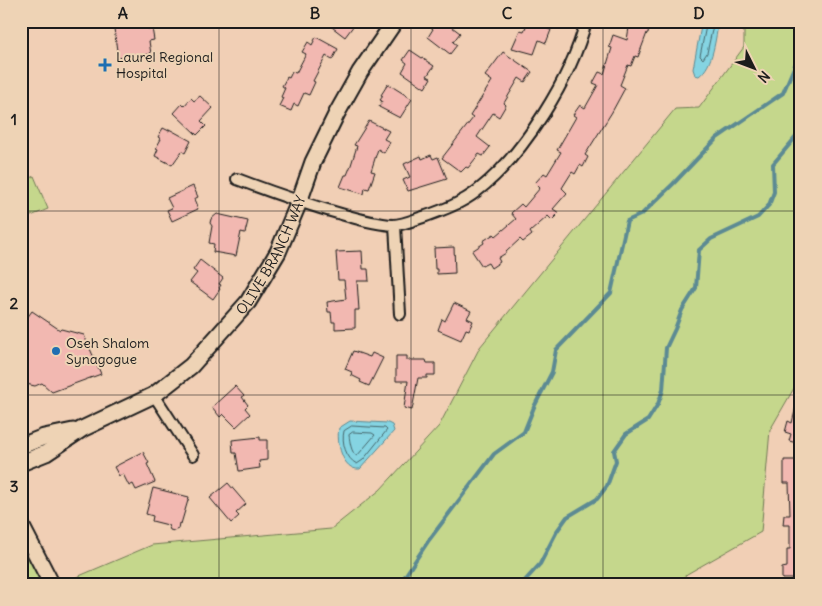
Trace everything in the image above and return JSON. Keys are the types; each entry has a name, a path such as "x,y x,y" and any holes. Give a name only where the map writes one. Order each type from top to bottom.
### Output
{"street":[{"name":"OLIVE BRANCH WAY","path":"21,464 46,453 82,429 154,395 191,366 248,302 278,252 313,162 337,113 360,72 395,21"},
{"path":"236,179 299,202 368,222 395,225 446,209 476,192 503,169 560,89 583,34 586,21"},
{"path":"395,225 400,314"},
{"path":"154,395 193,455"},
{"name":"OLIVE BRANCH WAY","path":"21,446 44,437 82,429"},
{"path":"21,525 52,585"}],"green space":[{"path":"744,21 801,21 801,376 770,430 761,532 687,574 675,585 58,585 152,545 331,529 380,490 439,426 480,347 675,109 699,108 744,47"},
{"path":"34,176 48,209 21,220 21,182"},
{"path":"21,525 52,585 21,585"}],"water":[{"path":"702,21 719,21 711,58 699,76 695,75 693,69"},
{"path":"350,421 388,423 392,425 394,431 360,469 349,465 345,460 338,440 339,428"}],"building":[{"path":"113,21 124,21 125,26 147,23 148,29 152,28 154,40 149,41 151,54 118,58"},
{"path":"324,21 357,21 345,37"},
{"path":"423,21 444,21 460,33 453,42 457,45 450,54 428,37 433,29"},
{"path":"630,21 650,21 648,33 638,57 635,56 631,66 628,65 620,85 625,88 585,155 588,157 583,167 580,165 575,174 572,172 562,188 567,193 553,209 559,213 552,220 548,216 530,232 532,235 523,242 520,239 498,258 500,262 491,268 488,263 482,266 472,251 494,234 496,236 516,219 511,213 521,204 524,207 540,188 535,183 544,173 547,175 561,152 557,150 576,117 573,115 580,105 585,108 598,85 593,83 599,72 604,74 612,48 609,47 613,35 627,40"},
{"path":"528,22 551,30 546,43 539,40 534,54 512,48 520,30 524,31"},
{"path":"316,37 338,49 332,60 326,56 313,81 315,82 309,95 304,93 298,106 294,104 291,111 279,106 285,88 282,86 292,72 296,73 306,54 302,52 308,42 312,45"},
{"path":"410,50 434,66 427,76 431,78 425,88 402,72 407,63 403,60"},
{"path":"503,52 532,72 525,82 519,78 504,103 506,105 499,117 493,113 477,137 490,147 483,156 479,154 468,168 466,167 461,172 442,158 473,118 470,116 492,81 485,76"},
{"path":"388,84 412,99 400,118 379,107 383,96 381,95"},
{"path":"200,96 213,108 201,121 206,126 197,135 174,113 191,98 194,101"},
{"path":"369,121 389,131 384,139 390,142 384,153 378,149 371,171 375,172 369,189 365,188 364,194 340,187 351,165 357,146 354,145"},
{"path":"163,128 169,131 169,129 191,141 185,153 182,151 172,165 155,156 158,149 156,148 161,139 158,137"},
{"path":"431,155 433,159 438,157 447,179 408,191 403,180 410,177 404,164 421,156 422,159"},
{"path":"193,186 198,197 194,199 198,209 172,221 167,210 172,208 167,198"},
{"path":"217,214 248,221 245,233 241,232 236,256 213,252 214,244 209,243 212,226 210,223 211,219"},
{"path":"454,247 455,273 437,274 434,248"},
{"path":"362,251 363,269 368,269 369,281 357,281 359,310 355,310 355,328 335,329 335,322 332,322 331,312 328,312 327,302 346,299 344,280 338,280 336,252"},
{"path":"200,260 223,278 219,284 221,285 220,289 213,299 190,282 197,273 193,270"},
{"path":"454,303 471,311 467,318 473,321 469,330 466,329 461,340 438,330 442,319 445,321"},
{"name":"Oseh Shalom Synagogue","path":"32,311 60,330 84,335 101,374 52,392 42,383 35,386 26,384 21,372 21,326"},
{"path":"353,351 370,357 372,353 383,358 369,386 360,382 361,380 351,375 352,372 345,369"},
{"path":"396,356 407,356 407,360 426,360 427,363 435,363 435,375 427,375 427,378 418,378 412,410 404,408 408,381 396,381"},
{"path":"235,386 244,396 242,397 248,405 245,408 250,414 236,427 223,414 220,417 212,407"},
{"path":"797,402 801,402 801,444 789,441 791,434 785,432 788,421 792,423"},
{"path":"260,437 260,440 267,440 267,460 259,461 260,468 239,471 236,453 233,453 232,440"},
{"path":"143,452 155,482 136,490 133,484 129,486 123,474 119,476 114,467"},
{"path":"784,460 801,460 801,579 782,579 782,568 787,567 787,549 790,549 790,525 783,525 784,515 790,515 789,483 784,483"},
{"path":"228,483 246,504 236,513 239,516 231,523 210,498"},
{"path":"153,488 189,497 178,529 170,530 168,525 152,521 153,516 146,514"}],"waterway":[{"path":"399,585 429,540 494,454 524,432 534,407 552,372 556,350 611,293 627,221 642,214 717,138 783,93 801,47"},
{"path":"521,585 540,564 557,531 567,517 597,499 607,486 616,461 614,451 626,434 648,420 658,404 663,390 666,348 682,310 696,288 699,250 711,239 758,217 769,205 774,192 773,164 801,131"}],"place":[{"name":"Laurel Regional Hospital","path":"105,65"},
{"name":"Oseh Shalom Synagogue","path":"56,351"}]}
